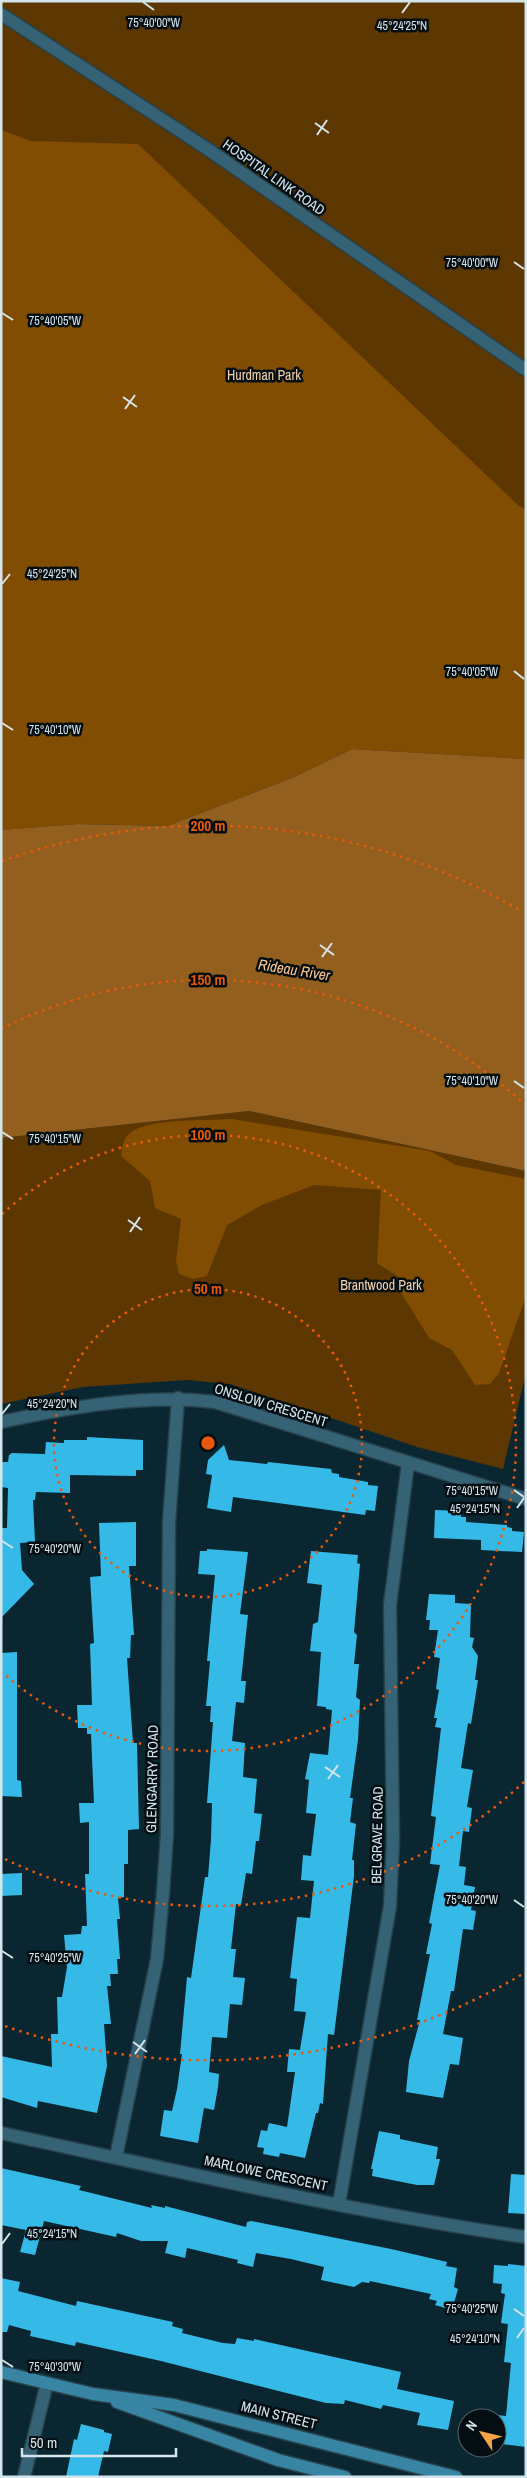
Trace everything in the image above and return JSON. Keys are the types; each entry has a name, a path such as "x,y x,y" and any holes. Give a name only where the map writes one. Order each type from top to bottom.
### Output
{"main road":[{"name":"MAIN STREET","path":"1,2372 94,2394 174,2405 450,2476"},
{"name":"MAIN STREET","path":"94,2394 260,2454 345,2477"}],"street":[{"name":"HOSPITAL LINK ROAD","path":"1,14 209,150 526,370"},
{"name":"ONSLOW CRESCENT","path":"1,1422 77,1406 178,1398 214,1402 526,1499"},
{"name":"GLENGARRY ROAD","path":"116,2157 157,1959 163,1892 167,1834 169,1522 178,1398"},
{"name":"BELGRAVE ROAD","path":"339,2204 390,1906 394,1840 390,1605 408,1462"},
{"name":"MARLOWE CRESCENT","path":"1,2133 339,2204 466,2229 526,2238"},
{"path":"24,2477 47,2383"}],"green space":[{"name":"Hurdman Park","path":"1,1 526,1 526,759 352,749 78,824 1,830"},
{"name":"Hurdman Park","path":"1,130 31,141 138,144 519,506 526,509 526,759 352,749 294,777 167,826 78,824 1,830"},
{"name":"Brantwood Park","path":"249,1111 526,1171 526,1373 503,1469 417,1447 230,1384 187,1380 83,1387 1,1404 1,1138"},
{"path":"231,1119 430,1151 456,1165 526,1179 526,1296 499,1373 490,1384 475,1385 452,1350 429,1338 400,1291 400,1278 377,1263 381,1190 314,1185 262,1205 227,1225 207,1276 193,1279 179,1274 176,1261 181,1219 155,1208 150,1181 121,1156 123,1143 131,1132 152,1124"}],"water":[{"name":"Rideau River","path":"352,749 526,759 526,1171 249,1111 1,1138 1,830 78,824 167,826 294,777"}],"building":[{"path":"87,1437 143,1440 143,1470 136,1470 136,1476 70,1475 70,1493 36,1492 35,1500 33,1500 35,1542 20,1543 22,1570 34,1584 1,1618 1,1528 7,1528 8,1488 1,1487 1,1462 8,1462 9,1455 12,1453 45,1454 46,1442 64,1443 64,1440 87,1440"},
{"path":"224,1445 229,1460 331,1469 332,1473 339,1474 339,1477 368,1482 368,1485 378,1486 375,1511 366,1510 365,1515 233,1497 231,1512 207,1508 212,1475 206,1474 208,1460"},
{"path":"435,1510 461,1511 461,1517 466,1517 466,1522 507,1525 507,1527 512,1528 512,1531 524,1532 522,1552 481,1550 481,1540 434,1538"},
{"path":"136,1522 136,1566 129,1566 134,1635 131,1635 130,1658 127,1658 133,1743 137,1743 139,1829 128,1830 128,1864 124,1864 124,1897 118,1898 120,1919 117,1919 120,1959 117,1959 118,1974 110,1974 111,1986 107,1986 111,2024 104,2024 107,2066 97,2113 38,2101 37,2108 1,2097 1,2056 52,2067 51,2034 58,2034 57,1997 62,1997 67,1967 64,1935 81,1934 82,1926 87,1926 85,1874 89,1874 89,1822 80,1823 79,1803 94,1803 91,1734 87,1734 87,1728 78,1728 77,1705 92,1705 90,1644 94,1643 90,1577 101,1576 99,1523"},
{"path":"207,1549 248,1552 240,1614 248,1615 241,1681 246,1681 244,1703 236,1702 232,1741 245,1743 243,1777 257,1779 254,1813 262,1814 252,1874 246,1873 241,1905 236,1904 231,1949 236,1949 233,1977 245,1978 242,2005 230,2004 227,2038 212,2037 209,2072 219,2074 218,2087 214,2110 204,2108 198,2143 160,2136 164,2110 172,2111 177,2089 182,2054 180,2054 187,1977 191,1978 205,1877 208,1877 212,1803 207,1803 213,1722 210,1722 211,1706 206,1706 210,1661 207,1661 215,1575 198,1574 200,1551 207,1551"},
{"path":"311,1551 358,1555 357,1563 360,1564 354,1632 357,1635 354,1664 359,1664 356,1697 360,1700 358,1740 350,1798 353,1798 350,1822 356,1824 352,1860 354,1860 354,1876 334,2035 328,2034 323,2104 320,2103 318,2113 316,2113 305,2158 280,2153 279,2157 263,2154 264,2148 257,2147 261,2130 267,2131 269,2123 287,2127 295,2072 287,2072 289,2049 300,2050 306,2012 294,2011 297,1979 290,1978 297,1917 310,1918 314,1881 301,1880 303,1855 311,1856 316,1814 306,1813 309,1780 305,1779 310,1753 328,1755 332,1710 317,1706 321,1652 310,1651 313,1624 318,1622 322,1585 307,1583"},
{"path":"429,1594 455,1595 455,1603 471,1604 470,1637 474,1638 472,1647 478,1656 475,1680 478,1680 471,1724 468,1723 461,1768 473,1770 467,1807 472,1808 469,1832 463,1831 459,1866 466,1867 464,1885 475,1887 471,1910 476,1911 473,1930 463,1929 454,1991 451,1991 443,2034 463,2038 459,2065 450,2064 443,2098 406,2092 409,2061 420,2020 417,2020 430,1954 426,1954 432,1924 429,1923 440,1865 430,1864 436,1817 431,1816 441,1728 435,1727 437,1718 434,1718 439,1690 436,1689 440,1658 434,1657 438,1630 429,1630 430,1620 426,1620"},
{"path":"17,1652 17,1780 21,1781 22,1797 1,1796 1,1653"},
{"path":"22,1873 22,1895 1,1896 1,1874"},
{"path":"379,2131 400,2135 400,2139 438,2147 436,2159 440,2159 434,2185 417,2185 372,2176 373,2169 371,2169"},
{"path":"1,2168 81,2186 79,2190 152,2208 151,2205 165,2208 165,2206 246,2227 247,2222 251,2221 447,2262 446,2266 457,2268 454,2287 458,2289 452,2310 435,2305 437,2301 429,2299 431,2294 370,2281 369,2283 362,2282 354,2287 321,2280 324,2267 291,2259 256,2253 253,2267 237,2263 238,2260 187,2248 185,2258 165,2253 168,2241 141,2241 117,2233 116,2237 44,2221 35,2255 20,2252 26,2230 1,2225"},
{"path":"511,2174 526,2175 526,2214 508,2213"},
{"path":"508,2264 526,2266 526,2447 507,2445 507,2408 511,2363 504,2362 508,2324 501,2323 505,2294 501,2293 502,2284 493,2283 494,2265 508,2266"},
{"path":"1,2278 20,2282 18,2291 76,2306 77,2301 173,2322 172,2326 183,2329 182,2333 223,2343 235,2344 237,2338 254,2341 254,2339 401,2372 397,2389 454,2401 448,2430 417,2425 420,2413 383,2405 381,2409 345,2400 344,2404 326,2403 161,2361 76,2342 75,2346 30,2336 31,2331 9,2325 7,2332 1,2332"},
{"path":"81,2424 112,2434 108,2452 104,2451 98,2477 66,2477 74,2439 77,2440"}]}
